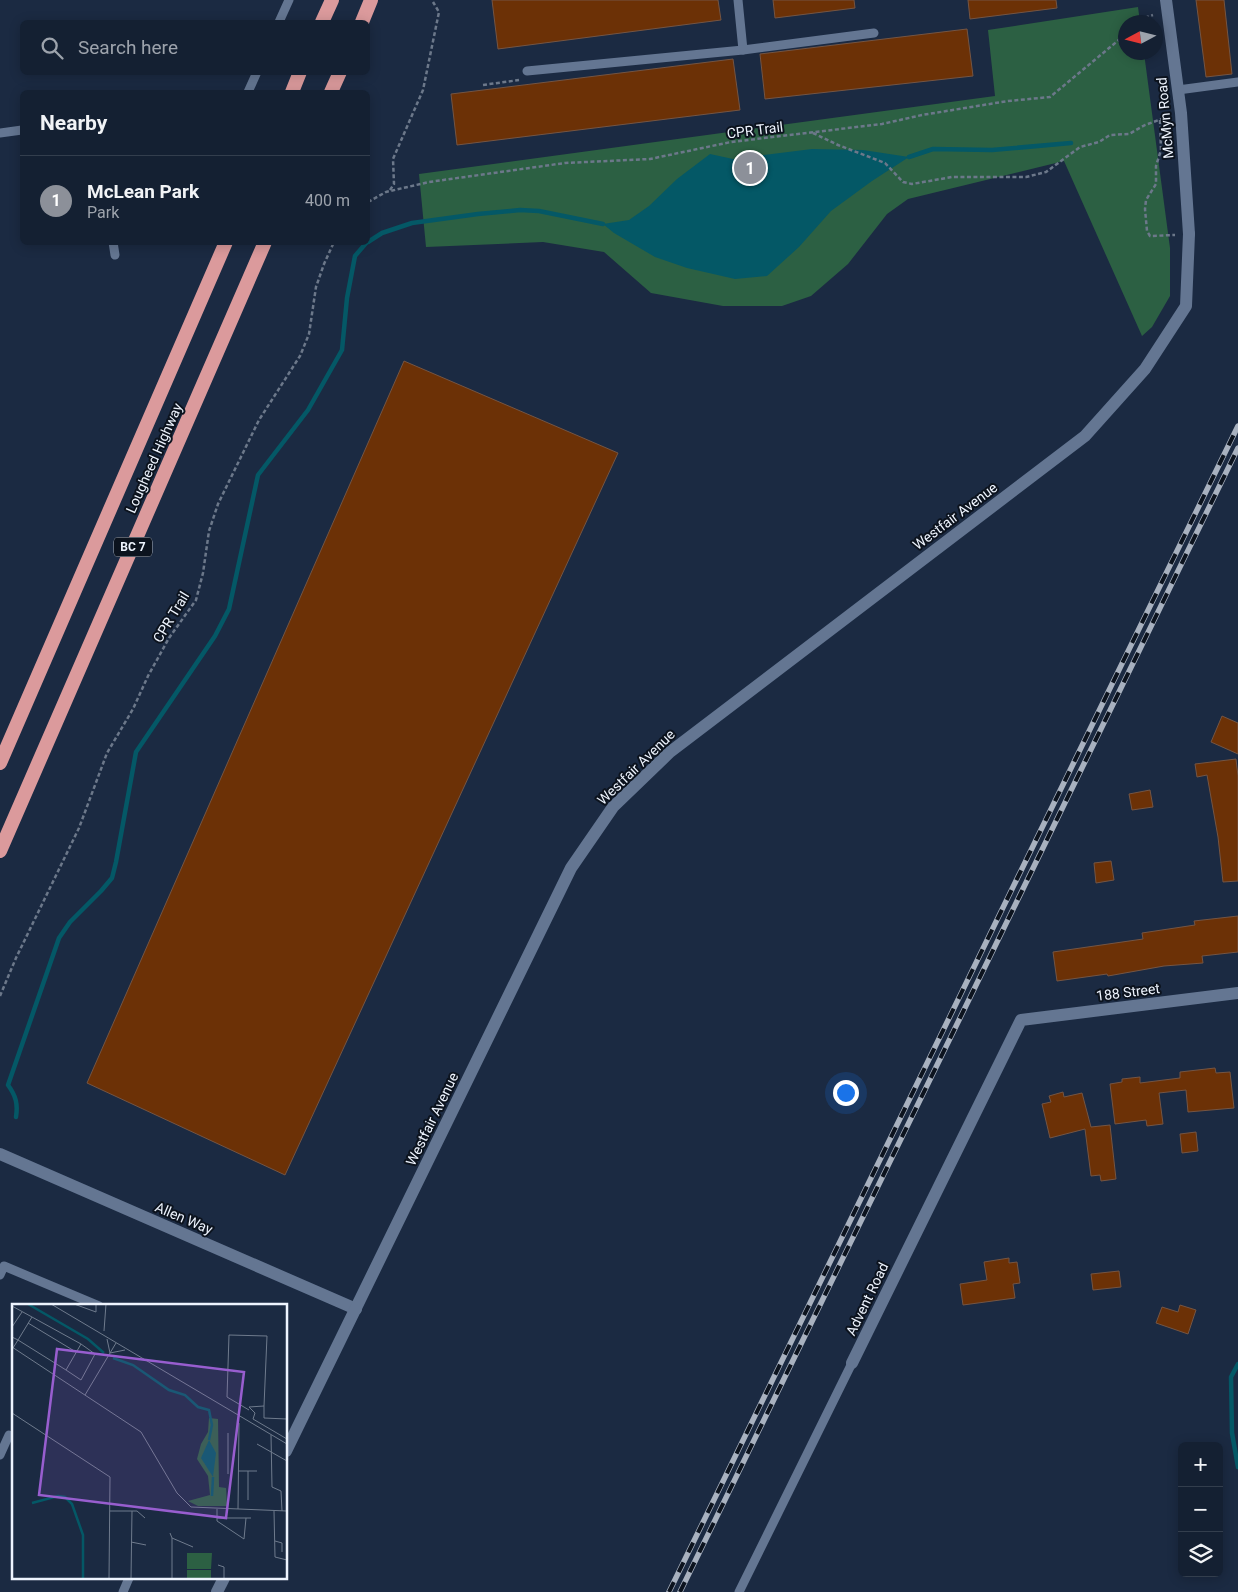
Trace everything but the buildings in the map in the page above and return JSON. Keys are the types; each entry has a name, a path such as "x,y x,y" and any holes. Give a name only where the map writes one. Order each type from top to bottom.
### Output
{"highway":[{"path":"323,20 332,0"},
{"path":"363,20 371,0"},
{"path":"293,90 299,75"},
{"path":"332,90 339,75"},
{"name":"Lougheed Highway","path":"0,763 225,245"},
{"name":"Lougheed Highway","path":"0,850 264,245"}],"street":[{"name":"McMyn Road","path":"1163,344 1186,306 1189,234 1181,113 1166,0"},
{"name":"Westfair Avenue","path":"288,1447 571,868 613,807 670,752 1085,436 1145,369 1163,344"},
{"name":"188 Street","path":"1022,1020 1238,993"},
{"name":"Advent Road","path":"852,1363 1022,1020"},
{"name":"Allen Way","path":"0,1154 356,1309"},
{"path":"217,1592 223,1580"}],"lane":[{"path":"280,20 289,0"},
{"path":"738,0 743,50"},
{"path":"527,71 743,50 874,33"},
{"path":"249,90 256,75"},
{"path":"1178,90 1238,82"},
{"path":"0,133 20,130"},
{"path":"113,245 114,255"},
{"path":"0,1274 4,1266 94,1304"},
{"name":"Advent Road","path":"739,1592 852,1363"},
{"path":"0,1430 12,1435 0,1455"},
{"path":"122,1592 128,1580"}],"path":[{"path":"389,191 394,184 393,160 423,90 439,12 433,2"},
{"path":"1154,15 1158,14"},
{"name":"CPR Trail","path":"370,201 389,191 429,182 566,163 650,159 731,142 882,124 1008,101 1050,97 1118,41"},
{"path":"483,85 525,79 527,71"},
{"path":"813,133 838,146 885,164 903,182 912,184 952,177 1026,177 1046,172 1080,147 1099,142 1110,135 1129,134 1146,124 1181,113"},
{"path":"1160,120 1161,150 1156,166 1156,184 1146,200 1147,230 1150,236 1189,234"},
{"name":"CPR Trail","path":"0,996 16,958 79,828 108,753 169,638 196,600 203,573 209,531 218,504 259,420 300,356 309,334 316,287 333,245"}],"shaded area":[{"path":"1138,7 1139,15 1118,15 1118,60 1145,60 1170,248 1170,296 1152,327 1142,336 1064,161 908,199 887,214 848,264 811,296 782,306 723,306 651,293 604,252 543,242 426,247 419,174 995,96 988,30"},
{"path":"812,149 863,150 909,157 831,211 799,247 767,276 735,279 687,268 655,257 614,233 603,224 629,220 649,206 677,179 710,154 733,159"}],"waterway":[{"path":"909,157 933,149 992,150 1071,143"},
{"path":"370,241 382,233 412,223 520,210 539,211 603,224"},
{"path":"16,1117 16,1100 8,1085 59,938 70,922 112,878 136,752 215,636 229,609 258,475 308,410 342,350 347,298 355,256 364,245"},
{"path":"1238,1364 1231,1377 1232,1433 1238,1467"}],"railway":[{"path":"669,1592 1238,426"},
{"path":"680,1592 1238,448"}],"place":[{"name":"McLean Park","path":"750,168"}]}
